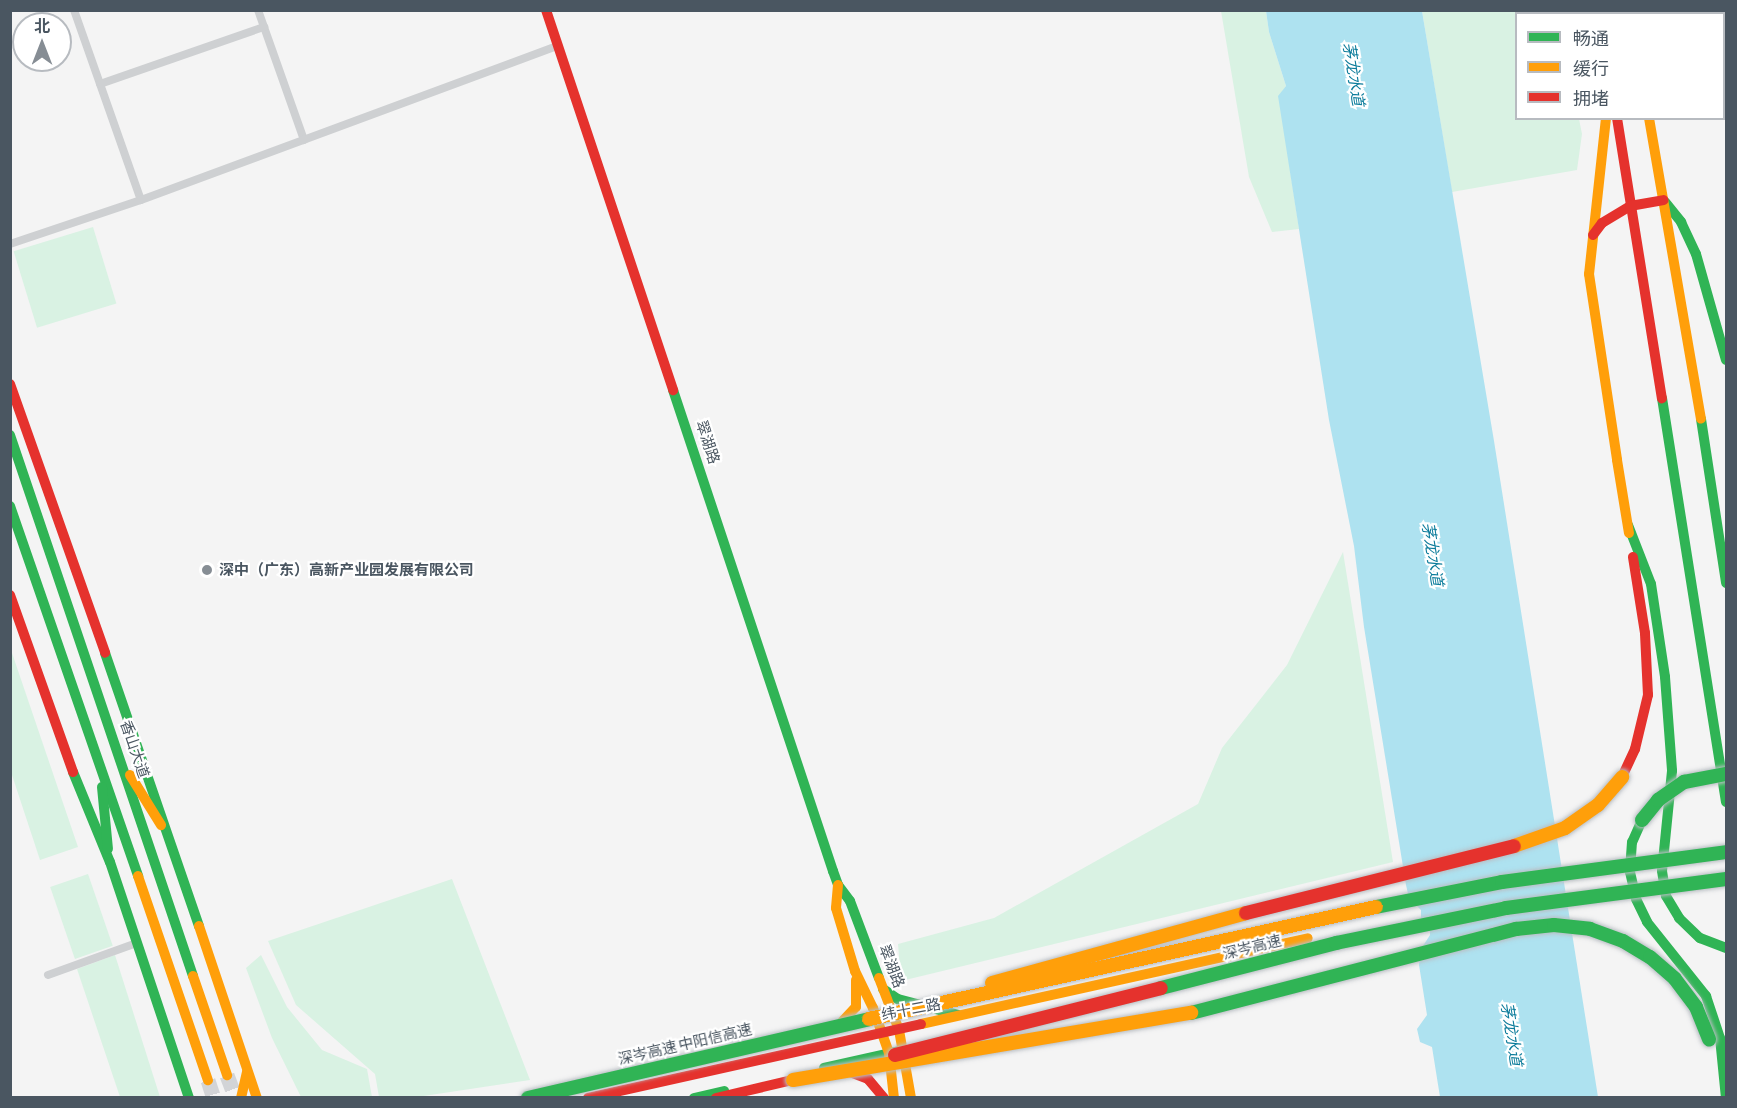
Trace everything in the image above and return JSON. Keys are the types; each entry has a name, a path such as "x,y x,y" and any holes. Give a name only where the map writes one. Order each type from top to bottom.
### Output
{"main road":[{"name":"翠湖路","path":"546,10 838,885 850,901 899,1030 912,1098"},
{"path":"849,1023 1156,936 1500,850 1539,838 1564,828 1598,805 1623,777 1635,749 1648,695 1645,633 1591,294 1591,237 1606,120"},
{"path":"1617,120 1726,802"},
{"path":"1649,120 1726,583"},
{"path":"1591,237 1602,223 1630,206 1663,200"},
{"path":"1663,200 1681,222 1696,254 1726,360"},
{"path":"10,384 172,844 257,1098"},
{"name":"香山大道","path":"10,435 227,1075"},
{"path":"10,506 208,1080"},
{"path":"1628,525 1650,584 1656,610 1670,729 1672,771 1662,871 1666,896 1678,918 1700,938 1726,948"},
{"path":"10,595 15,620 64,751 110,862 189,1094"},
{"path":"121,760 172,844"},
{"path":"100,766 110,862"},
{"path":"1726,774 1683,782 1658,800 1642,819 1632,842 1630,872 1636,898 1647,922 1706,996 1726,1098"},
{"name":"深岑高速","path":"849,1023 1331,916 1502,882 1726,852"},
{"name":"深岑高速","path":"793,1080 1336,943 1506,908 1726,879"},
{"name":"翠湖路","path":"838,885 836,908 855,971 889,1053 894,1098"},
{"path":"716,1098 793,1080 1187,1014 1516,929 1554,925 1590,929 1623,941 1650,957 1675,979 1714,1038"},
{"name":"纬十二路","path":"588,1098 1308,938"},
{"path":"694,1098 1244,973 1241,953"},
{"path":"812,1047 847,1019 856,1007 855,971"},
{"path":"883,989 898,999 961,1016"},
{"name":"深岑高速 中阳信高速","path":"528,1098 849,1023"},
{"path":"912,1098 912,1073 923,1060 1004,1027"},
{"path":"241,1098 246,1086 248,1067"},
{"path":"829,1067 868,1078 884,1098"}],"street":[{"path":"74,10 141,200"},
{"path":"258,10 304,140"},
{"path":"100,84 264,27"},
{"path":"10,244 141,200 558,46"},
{"path":"48,975 137,943"}],"green space":[{"path":"1221,11 1266,11 1269,32 1286,86 1279,96 1299,229 1272,232 1249,177"},
{"path":"1422,11 1565,11 1515,12 1515,120 1579,120 1582,134 1577,170 1452,192"},
{"path":"93,227 116,304 37,328 14,251"},
{"path":"1343,552 1393,862 901,981 898,944 994,918 1198,804 1222,748 1287,665"},
{"path":"11,650 78,847 40,860 11,772"},
{"path":"88,874 113,946 75,959 50,887"},
{"path":"452,879 530,1080 417,1097 379,1097 375,1074 296,1005 268,941"},
{"path":"115,955 160,1097 120,1097 77,969"},
{"path":"261,955 287,1007 322,1050 367,1069 372,1097 301,1097 272,1038 246,968"}],"water":[{"name":"茅龙水道","path":"1266,11 1422,11 1494,441 1598,1097 1440,1097 1432,1047 1420,1042 1417,1029 1427,1015 1419,965 1421,949 1430,935 1430,929 1421,922 1421,910 1409,898 1406,885 1364,627 1354,546 1329,420 1278,96 1286,86 1269,32"}],"tunnel":[{"path":"227,1075 236,1098"},
{"path":"208,1080 214,1098"}],"traffic: fast":[{"path":"1665,202 1681,222 1696,254 1726,360"},
{"path":"673,390 833,871 838,885 850,901 879,978"},
{"path":"1662,398 1726,802"},
{"path":"1701,419 1726,583"},
{"path":"10,435 193,976"},
{"path":"10,506 138,876"},
{"path":"1628,525 1651,584 1665,677 1672,771 1662,871 1666,896 1679,918 1700,938 1726,948"},
{"path":"105,653 199,926"},
{"path":"73,772 110,862 189,1098"},
{"path":"1642,820 1658,800 1684,782 1726,774"},
{"path":"102,787 108,849"},
{"path":"1642,820 1632,842 1630,872 1636,899 1647,922 1706,996 1720,1038 1726,1098"},
{"path":"1376,907 1502,882 1726,852"},
{"path":"1161,988 1336,943 1506,908 1726,879"},
{"path":"1191,1013 1516,929 1554,925 1590,929 1623,941 1650,957 1675,979 1696,1007 1709,1039"},
{"path":"883,989 898,999 958,1015"},
{"path":"528,1098 869,1019"},
{"path":"824,1068 900,1051"},
{"path":"694,1098 724,1091"}],"traffic: slow":[{"path":"1606,120 1589,274 1617,460"},
{"path":"1649,120 1701,419"},
{"path":"1617,460 1629,533"},
{"path":"130,775 161,825"},
{"path":"1514,846 1565,828 1598,805 1622,777"},
{"path":"138,876 208,1080"},
{"path":"838,885 836,908 855,971 873,1008 889,1053 894,1098"},
{"path":"869,1019 1376,907"},
{"path":"992,983 1246,913"},
{"path":"199,926 257,1098"},
{"path":"921,1024 1308,938"},
{"path":"193,976 227,1075"},
{"path":"879,978 899,1030 911,1098"},
{"path":"840,1024 856,1007 856,980"},
{"path":"793,1080 1191,1013"},
{"path":"241,1098 247,1072"}],"traffic: jam":[{"path":"546,10 673,390"},
{"path":"1617,120 1662,398"},
{"path":"1593,235 1602,223 1630,206 1663,200"},
{"path":"10,384 105,653"},
{"path":"1622,777 1635,749 1648,695 1645,633 1633,557"},
{"path":"10,595 73,772"},
{"path":"1246,913 1514,846"},
{"path":"895,1055 1161,988"},
{"path":"588,1098 921,1024"},
{"path":"850,1072 868,1079 884,1098"},
{"path":"716,1098 793,1080"}],"place":[{"name":"深中（广东）高新产业园发展有限公司","path":"207,570"}]}
